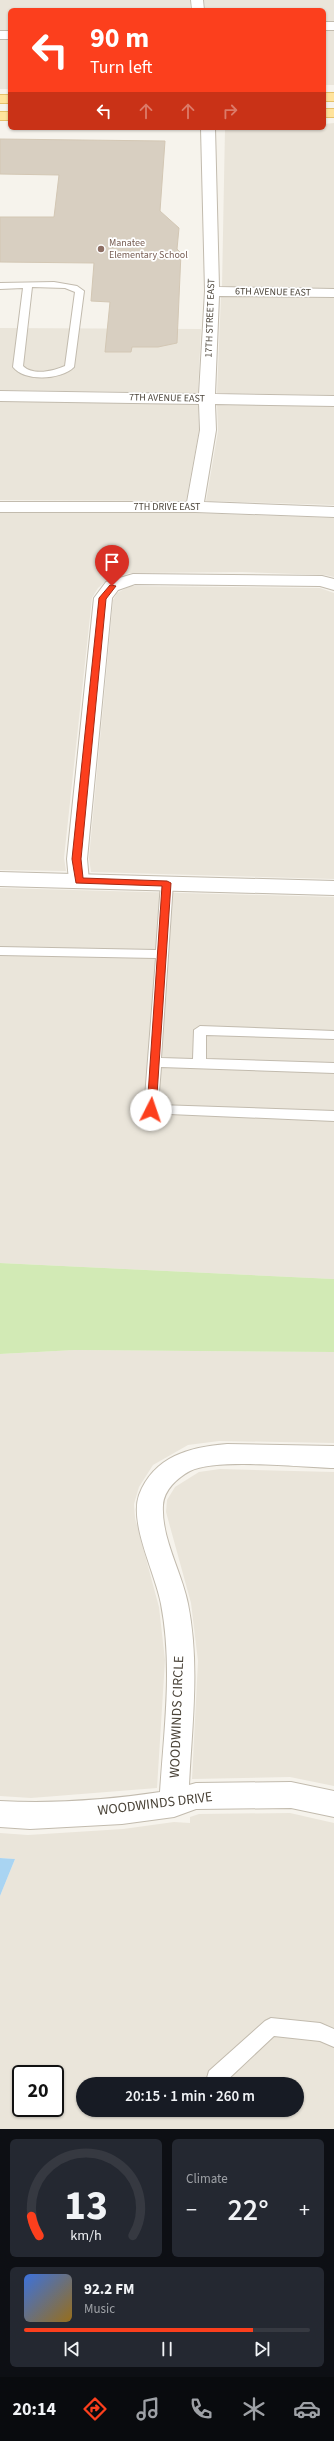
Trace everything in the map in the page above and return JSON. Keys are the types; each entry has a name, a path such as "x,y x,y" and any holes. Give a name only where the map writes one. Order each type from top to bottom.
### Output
{"street":[{"name":"17TH STREET EAST","path":"195,507 208,430 207,398 212,291 208,130"},
{"name":"6TH AVENUE EAST","path":"212,291 334,293"},
{"name":"7TH AVENUE EAST","path":"0,396 334,401"},
{"name":"7TH DRIVE EAST","path":"0,507 195,507 334,512"},
{"path":"79,881 76,859 103,598 112,586 133,579 232,579 322,582 334,584"},
{"path":"0,879 334,888"},
{"name":"WOODWINDS CIRCLE","path":"174,1804 181,1660 175,1604 150,1514 153,1494 163,1477 182,1463 194,1458 219,1455 334,1457"},
{"name":"WOODWINDS DRIVE","path":"0,1814 30,1816 122,1811 174,1804 196,1796 291,1795 334,1804"}],"lane":[{"path":"0,286 28,285 76,287 80,291 69,367 63,372 52,374 27,373 20,371 18,367 28,285"},
{"path":"167,883 151,1110 334,1116"},
{"path":"0,951 162,954"},
{"path":"199,1064 200,1030 334,1035"},
{"path":"155,1062 334,1068"},
{"path":"217,2077 271,2027 320,2032 334,2038"}],"shaded area":[{"path":"0,0 190,0 190,8 8,8 8,31 0,32"},
{"path":"204,0 334,0 334,22 326,23 326,8 205,8"},
{"path":"334,29 334,85 326,85 326,30"},
{"path":"8,38 8,89 0,89 0,39"},
{"path":"334,123 334,289 222,287 225,130 326,130 326,124"},
{"path":"221,296 334,298 334,395 217,393"},
{"path":"0,328 201,329 198,393 0,390"},
{"path":"0,401 198,404 199,430 186,501 0,500"},
{"path":"217,404 334,406 334,505 206,501 218,431"},
{"path":"0,513 195,513 334,518 334,577 325,575 242,572 130,573 106,581 98,588 92,598 64,858 66,871 0,870"},
{"path":"130,586 320,588 334,593 334,879 91,872 89,858 113,600 117,593"},
{"path":"0,888 334,897 334,1279 0,1263"},
{"path":"75,1350 334,1352 334,1443 219,1441 188,1445 153,1465 139,1487 134,1504 135,1518 159,1607 165,1660 157,1788 31,1798 0,1796 0,1354"},
{"path":"220,1469 334,1472 334,1786 290,1777 192,1779 198,1661 191,1603 166,1512 167,1500 175,1487 199,1472"},
{"path":"290,1813 334,1823 334,2129 0,2129 0,1896 15,1859 0,1858 0,1833 28,1835 123,1829 174,1822 190,1823 190,1817 199,1814"}],"green space":[{"path":"0,1263 334,1279 334,1352 75,1350 0,1354"}],"water":[{"path":"0,1858 15,1859 0,1896"}],"building":[{"path":"0,139 165,141 160,211 179,228 177,249 181,253 177,343 158,347 132,347 131,352 105,352 110,302 91,301 94,263 0,262 0,217 54,217 59,175 0,174"}],"place":[{"name":"Manatee Elementary School","path":"101,249"}],"route":[{"path":"112,586 103,598 76,859 79,881 167,883 151,1110"}]}
